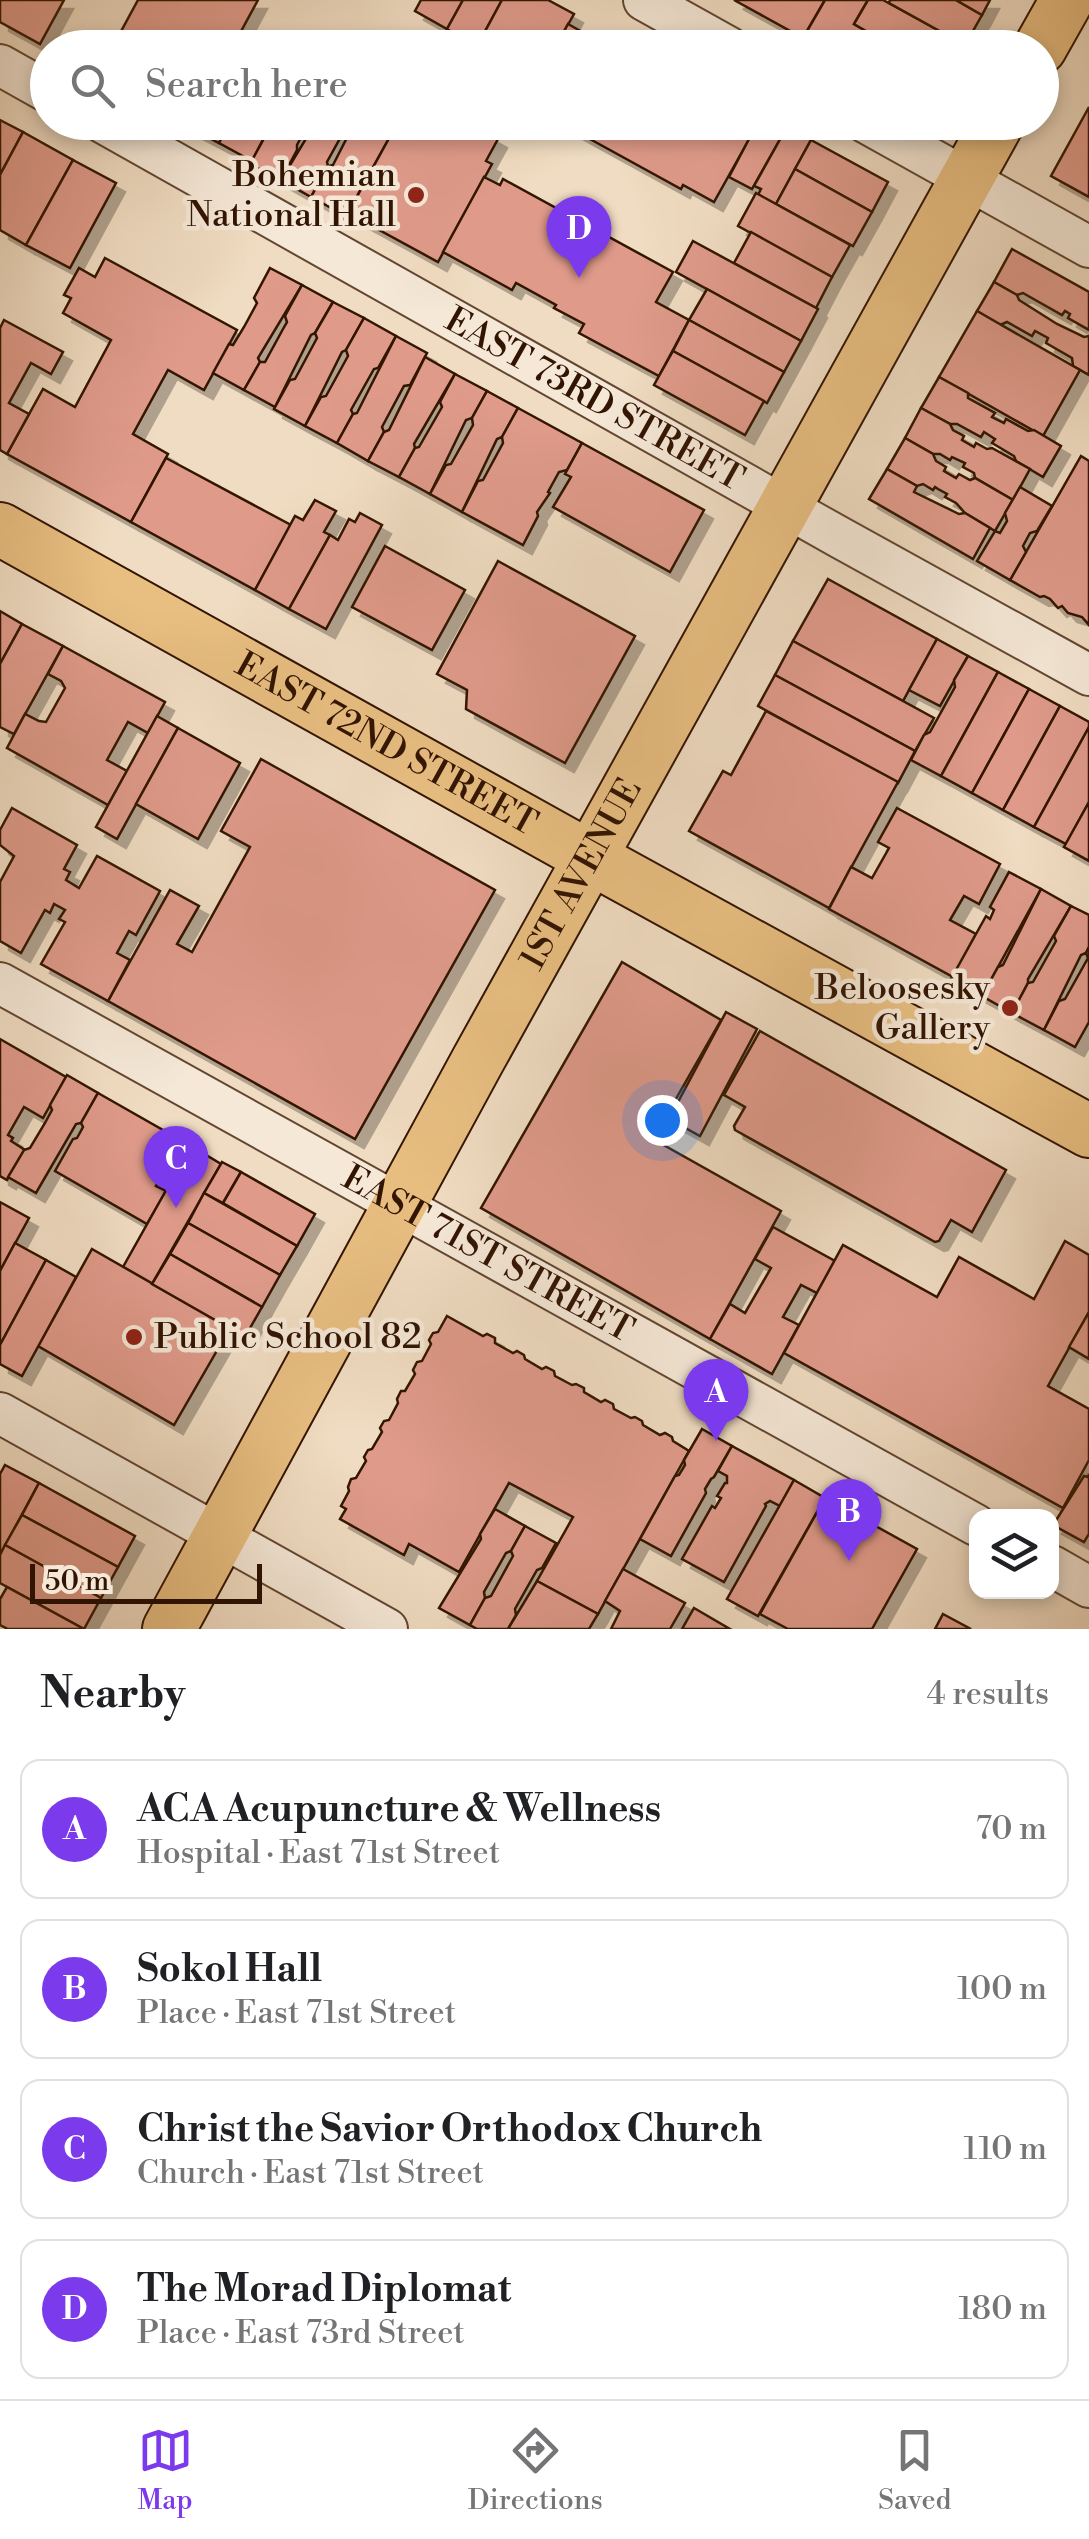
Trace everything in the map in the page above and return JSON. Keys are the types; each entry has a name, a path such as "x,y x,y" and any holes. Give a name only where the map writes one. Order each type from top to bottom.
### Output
{"main road":[{"path":"1050,30 1066,0"},
{"name":"1ST AVENUE","path":"169,1629 988,140"},
{"name":"EAST 72ND STREET","path":"0,529 1089,1131"}],"street":[{"path":"644,0 698,30"},
{"path":"0,65 30,82"},
{"name":"EAST 73RD STREET","path":"134,140 1089,675"},
{"path":"897,140 1089,247"},
{"name":"EAST 71ST STREET","path":"0,983 969,1520"},
{"path":"0,1413 387,1629"},
{"path":"1059,1570 1089,1587"}],"building":[{"path":"0,0 64,0 48,30 30,30 30,38 0,22"},
{"path":"138,0 258,0 242,30 122,30"},
{"path":"421,0 463,0 447,29 415,11"},
{"path":"463,0 502,0 486,30 447,29"},
{"path":"502,0 548,0 574,14 565,30 486,30"},
{"path":"734,0 825,0 808,30 788,30"},
{"path":"825,0 868,0 854,24 864,30 808,30"},
{"path":"868,0 883,0 938,30 864,30 854,24"},
{"path":"956,0 982,15 974,30 938,30 889,3"},
{"path":"956,0 990,0 982,15"},
{"path":"1089,107 1089,197 1051,176"},
{"path":"0,120 23,132 1,173 0,172"},
{"path":"23,132 30,140 37,140 73,160 26,245 0,230 0,175"},
{"path":"221,140 263,140 252,161 219,143"},
{"path":"263,140 300,140 281,180 250,164"},
{"path":"305,140 339,140 311,197 281,180"},
{"path":"346,140 388,140 346,216 311,197 328,166 333,165"},
{"name":"Bohemian National Hall","path":"388,140 497,140 486,161 492,164 438,262 348,213"},
{"path":"592,140 749,140 714,202 683,185 681,189"},
{"path":"749,140 780,140 752,189 729,177"},
{"path":"780,140 811,140 776,204 758,195 761,189 754,186"},
{"path":"811,140 888,182 872,212 795,169"},
{"path":"73,160 116,183 70,268 26,245"},
{"path":"795,169 872,212 853,246 776,204"},
{"path":"484,177 500,185 503,179 673,272 656,302 689,320 659,376 579,333 584,324 554,308 556,305 516,283 512,290 443,252"},
{"path":"756,193 850,245 832,277 738,226"},
{"path":"751,232 832,277 816,308 734,263"},
{"path":"693,241 818,309 801,341 676,272"},
{"path":"1012,249 1089,292 1089,330 1068,318 1070,314 1065,311 1062,315 994,282"},
{"path":"105,258 237,330 204,390 168,370 133,434 168,454 131,522 7,454 43,389 75,407 111,340 63,313 71,298 64,295 79,268 95,277"},
{"path":"270,268 302,285 258,358 260,362 244,390 213,373 244,327"},
{"path":"994,282 1057,324 1089,336 1089,375 1073,366 1072,358 1046,343 1048,338 1035,331 1032,336 1007,322 1000,325 977,311"},
{"path":"302,285 333,302 311,335 275,407 244,390 260,362 265,362"},
{"path":"707,289 801,341 784,372 689,320"},
{"path":"333,302 364,318 342,352 305,426 274,409 290,380 295,379"},
{"path":"977,311 1080,370 1043,436 939,377"},
{"path":"364,318 396,336 351,410 353,414 337,443 305,426 348,356 346,350"},
{"path":"4,320 63,352 51,374 31,363 9,403 29,414 7,454 0,450 0,328"},
{"path":"689,320 784,372 767,403 673,351"},
{"path":"396,336 427,353 410,385 404,386 368,461 337,443 357,413"},
{"path":"673,351 764,401 745,435 654,385"},
{"path":"425,357 455,374 399,477 368,461 384,432 389,430"},
{"path":"455,374 487,391 472,418 466,420 430,494 399,477 442,407 440,402"},
{"path":"939,377 995,413 992,417 1034,430 1061,446 1043,477 992,443 995,439 984,432 981,437 921,408"},
{"path":"487,391 518,408 502,437 497,439 462,512 430,494 473,425 472,418"},
{"path":"518,408 582,443 567,470 559,472 523,545 462,512 503,443 502,437"},
{"path":"921,408 950,424 964,436 962,440 974,447 976,443 992,448 1030,469 1013,500 975,478 974,473 963,467 965,463 933,454 905,438"},
{"path":"905,438 933,454 946,467 944,471 956,478 959,474 970,480 975,478 1013,500 995,531 965,513 935,487 933,490 923,484 917,486 887,469"},
{"path":"582,443 704,510 670,572 553,507 571,477 565,474"},
{"path":"1081,456 1089,461 1089,625 1082,617 1010,580"},
{"path":"166,458 291,525 255,590 131,522"},
{"path":"887,469 917,486 914,492 990,528 973,559 869,499"},
{"path":"1020,487 1052,506 1037,531 1030,533 1023,546 1026,552 1010,580 977,561 995,531 1000,533 1007,521 1005,513"},
{"path":"315,500 336,511 324,532 330,535 289,609 255,590 295,516 303,520"},
{"path":"360,513 382,525 326,629 289,609 330,535 338,540 349,519 355,522"},
{"path":"385,546 465,590 432,650 352,607"},
{"path":"498,561 635,636 565,763 466,709 467,690 437,674"},
{"path":"828,579 937,639 903,701 793,641"},
{"path":"0,611 22,624 0,664"},
{"path":"22,624 63,646 14,734 0,727 0,664"},
{"path":"937,639 968,656 940,706 909,690"},
{"path":"793,641 934,718 915,751 775,675"},
{"path":"63,646 165,702 148,733 128,722 107,760 127,771 108,805 7,748 25,714 46,722 65,688 48,674"},
{"path":"968,656 998,672 941,776 911,760 955,687 954,680"},
{"path":"998,672 1029,689 972,793 941,776"},
{"path":"775,675 915,751 898,783 758,706"},
{"path":"1029,689 1060,706 1003,810 972,793"},
{"path":"1060,706 1089,722 1089,727 1034,827 1003,810"},
{"path":"766,711 898,782 829,908 689,831 723,771 731,775"},
{"path":"157,716 178,728 117,839 96,827"},
{"path":"1089,727 1089,802 1066,844 1034,827"},
{"path":"178,728 240,763 198,839 136,804"},
{"path":"261,759 495,890 355,1139 108,1001 170,890 199,906 177,944 192,952 250,847 221,831"},
{"path":"1089,802 1089,861 1064,847"},
{"path":"12,808 77,845 64,869 70,872 66,880 79,888 97,856 160,891 136,935 129,931 117,953 130,960 108,1001 41,964 65,922 59,919 65,910 54,904 50,913 45,910 21,953 0,941 0,882 14,856 0,845 0,830"},
{"path":"897,808 1000,864 979,904 964,896 950,920 976,934 953,977 829,909 851,867 872,878 889,848 878,842"},
{"path":"1009,872 1041,889 982,996 951,979 986,916 990,919 994,910 990,907"},
{"path":"1041,889 1071,906 1012,1013 982,996 998,967 1003,965"},
{"path":"1071,906 1089,915 1089,947 1081,955 1044,1030 1012,1013 1056,941 1054,936"},
{"path":"1089,947 1089,1022 1075,1047 1044,1030 1088,958"},
{"path":"622,962 721,1020 653,1139 781,1211 710,1339 481,1208"},
{"path":"726,1012 757,1029 700,1136 669,1119"},
{"path":"760,1031 1006,1170 972,1232 951,1220 935,1242 735,1130 745,1107 724,1095"},
{"path":"0,1039 66,1077 43,1118 24,1107 8,1135 25,1150 7,1180 0,1176"},
{"path":"67,1075 98,1093 36,1193 8,1177 45,1123"},
{"path":"98,1093 191,1146 173,1177 164,1172 156,1186 166,1191 147,1224 55,1171 77,1138"},
{"path":"191,1146 221,1164 152,1284 123,1267"},
{"path":"222,1162 241,1172 223,1203 204,1193"},
{"path":"241,1172 315,1214 297,1246 223,1203"},
{"path":"204,1193 297,1246 280,1275 188,1223"},
{"path":"0,1202 29,1218 0,1271"},
{"path":"188,1223 280,1275 262,1307 170,1254"},
{"path":"773,1227 835,1261 817,1293 801,1285 783,1317 799,1325 772,1374 710,1339 730,1304 745,1313 771,1268 755,1259"},
{"path":"1065,1241 1089,1255 1089,1312 1048,1386 1089,1409 1089,1460 1063,1508 784,1353 843,1245 937,1297 959,1257 1034,1299"},
{"path":"15,1243 46,1260 0,1345 0,1271"},
{"name":"Public School 82","path":"92,1249 230,1328 174,1425 38,1346"},
{"path":"170,1254 262,1307 245,1337 152,1284"},
{"path":"46,1260 76,1277 22,1376 0,1364 0,1345"},
{"path":"1089,1312 1089,1359 1069,1347"},
{"path":"447,1316 483,1336 495,1338 495,1343 513,1353 517,1351 542,1369 554,1371 555,1376 584,1388 584,1392 601,1402 613,1404 614,1409 635,1417 660,1435 665,1433 689,1451 598,1614 537,1581 573,1517 509,1483 459,1572 409,1544 404,1555 340,1519 346,1509 341,1506 351,1479 356,1478 366,1461 364,1457 382,1432 380,1428 389,1420 401,1391 405,1391 415,1374 417,1362 422,1361 431,1344 429,1340"},
{"path":"702,1429 732,1446 671,1556 640,1539"},
{"path":"732,1446 794,1480 780,1506 770,1501 765,1504 724,1582 682,1559 712,1506 715,1508 721,1498 717,1496 727,1483 727,1476 718,1471"},
{"path":"5,1465 39,1483 0,1555 0,1474"},
{"path":"1089,1474 1089,1534 1084,1542 1059,1528 1059,1516 1084,1476"},
{"path":"794,1480 825,1498 758,1616 727,1599"},
{"path":"39,1483 135,1536 118,1567 22,1515"},
{"path":"825,1498 917,1549 872,1629 788,1629 760,1614"},
{"path":"495,1509 525,1526 484,1592 485,1598 470,1625 439,1608"},
{"path":"22,1515 118,1567 101,1598 5,1545"},
{"path":"525,1526 556,1543 515,1609 508,1629 477,1629 470,1625 485,1598 491,1596"},
{"path":"5,1545 101,1598 84,1629 0,1583 0,1555"},
{"path":"623,1569 685,1603 670,1629 611,1629 620,1611 605,1601"},
{"path":"537,1581 598,1614 589,1629 508,1629"},
{"path":"7,1587 84,1629 8,1629 0,1625 0,1599"},
{"path":"694,1608 730,1629 682,1629"},
{"path":"943,1614 971,1629 935,1629"}],"place":[{"name":"Bohemian National Hall","path":"416,195"},
{"name":"The Morad Diplomat","path":"579,278"},
{"name":"Beloosesky Gallery","path":"1010,1008"},
{"name":"Christ the Savior Orthodox Church","path":"176,1208"},
{"name":"Public School 82","path":"134,1337"},
{"name":"ACA Acupuncture & Wellness","path":"716,1441"},
{"name":"Sokol Hall","path":"849,1561"}]}
